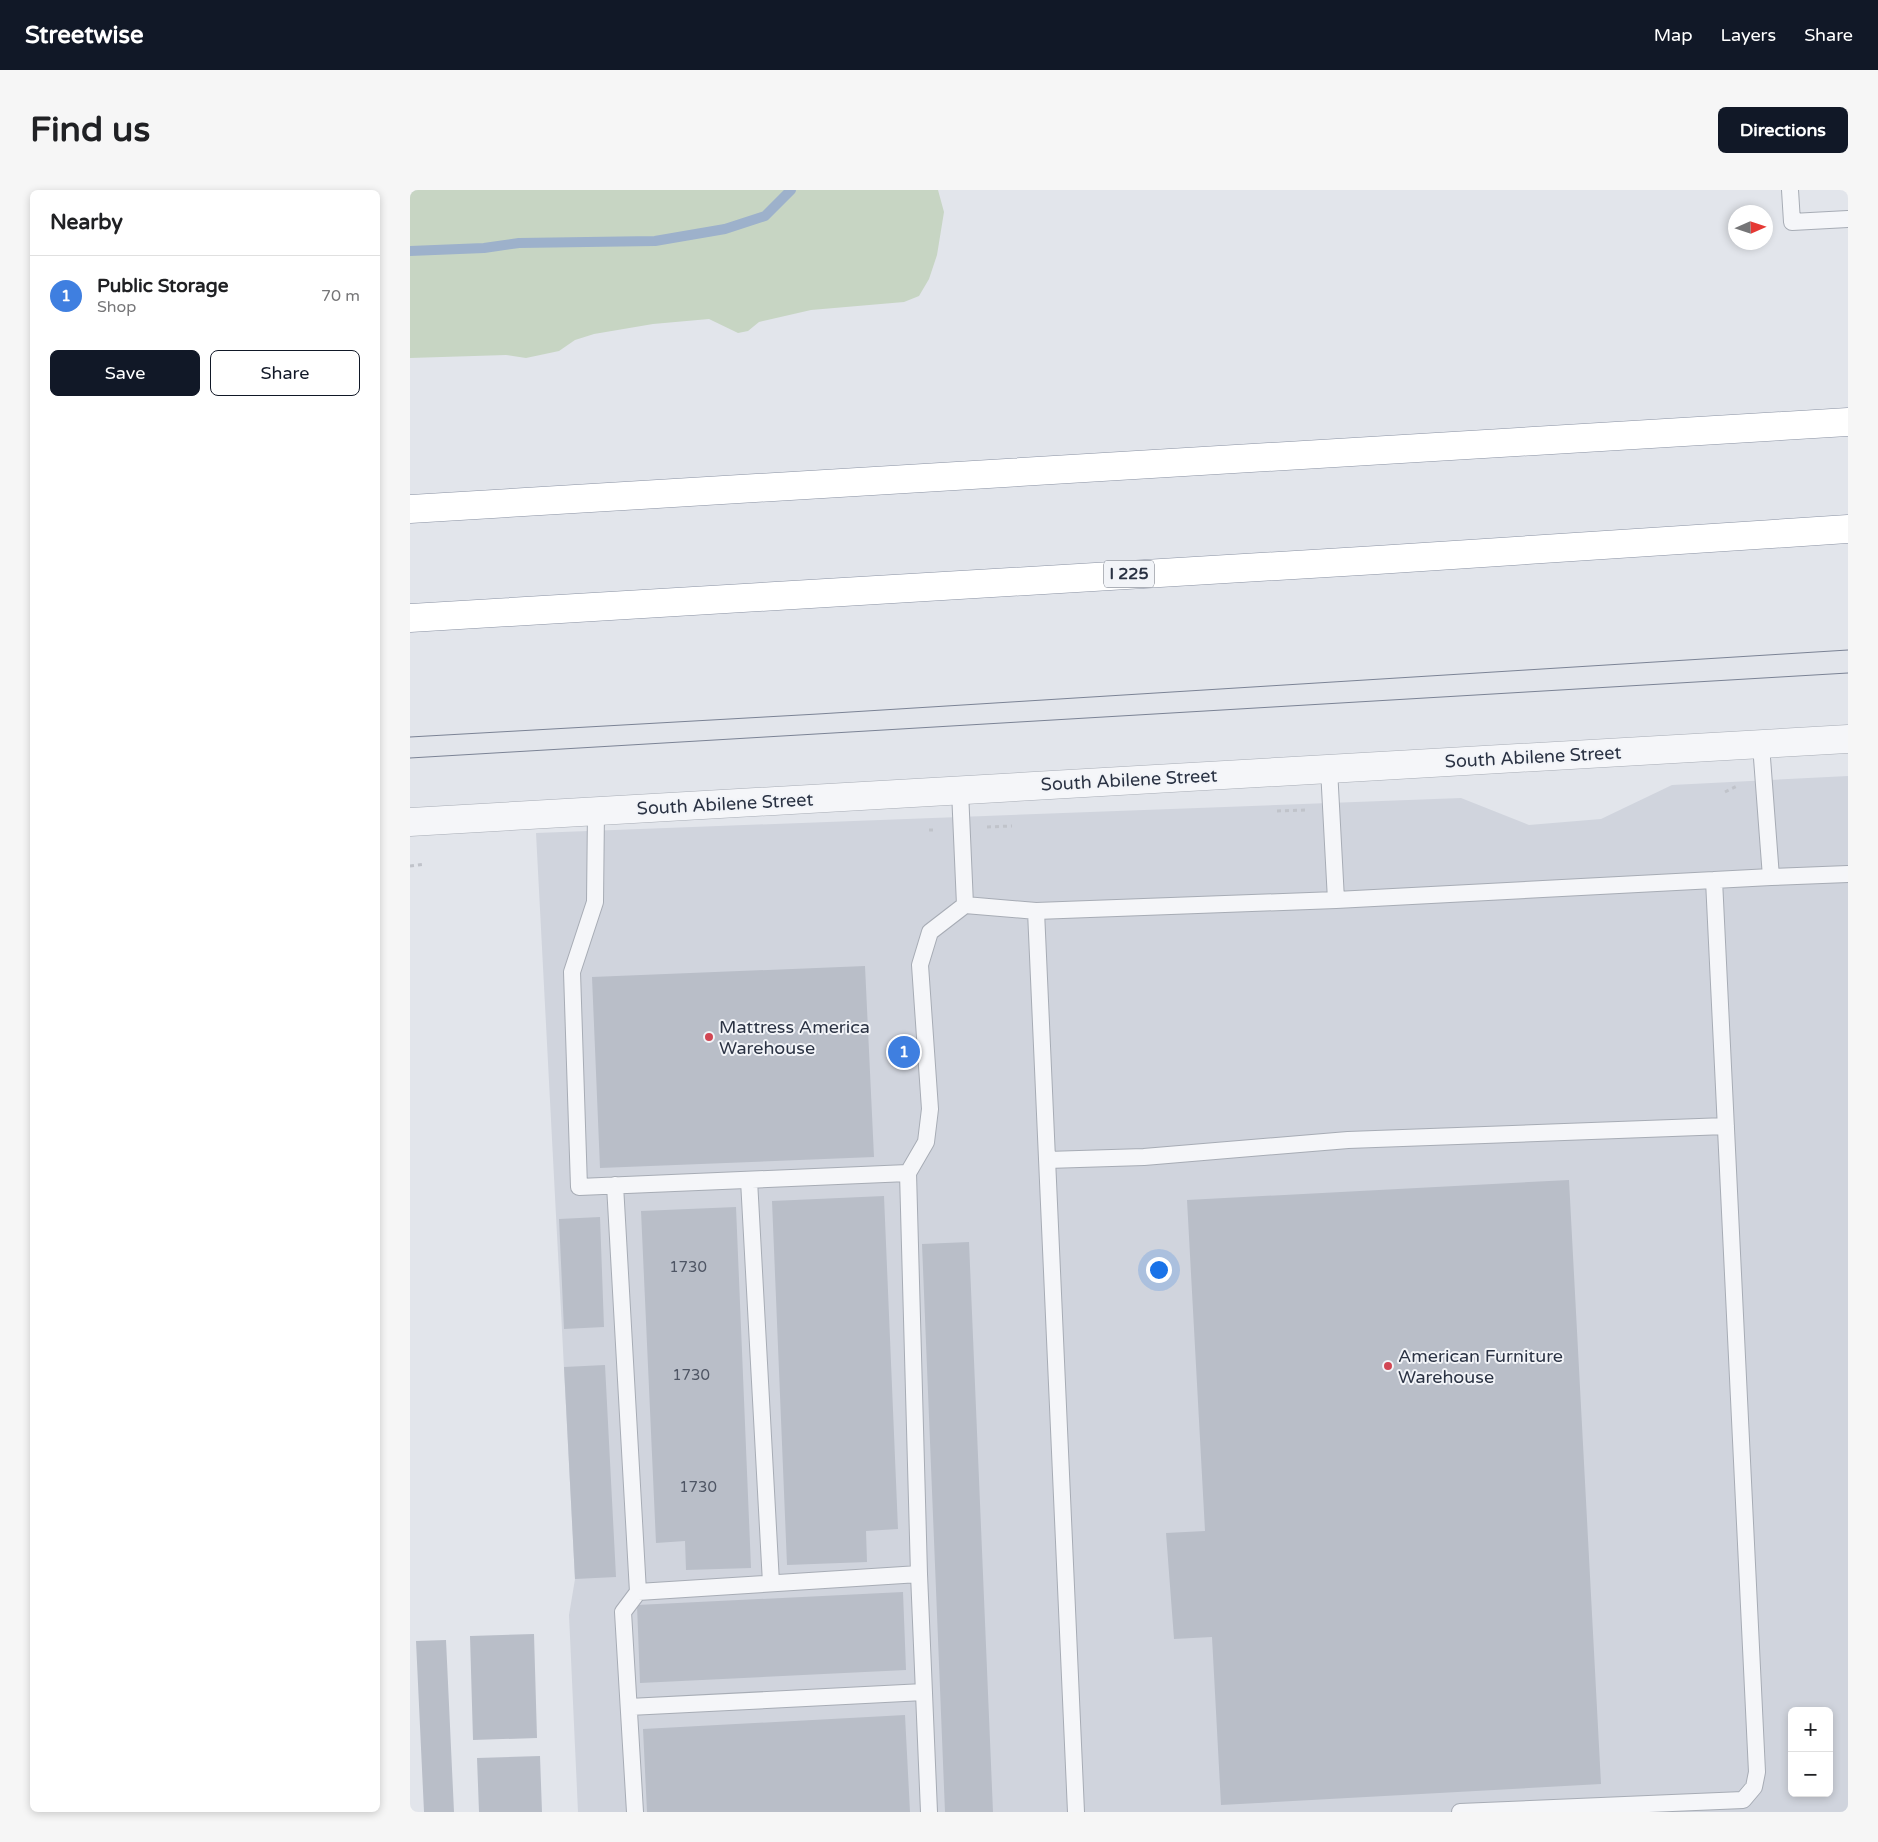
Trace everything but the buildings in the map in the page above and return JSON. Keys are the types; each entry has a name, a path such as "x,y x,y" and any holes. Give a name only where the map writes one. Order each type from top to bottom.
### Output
{"highway":[{"path":"410,509 1848,422"},
{"name":"I 225","path":"410,618 1377,560 1848,529"}],"street":[{"name":"South Abilene Street","path":"410,822 1848,740"}],"lane":[{"path":"1790,190 1792,222 1848,219"},
{"path":"1761,744 1771,877"},
{"path":"1329,769 1336,900"},
{"path":"960,791 965,905"},
{"path":"596,811 595,902 572,972 578,1187 908,1173"},
{"path":"929,1812 919,1574 908,1173 926,1142 930,1108 920,965 930,932 965,905 1036,911 1336,900 1848,874"},
{"path":"1460,1812 1743,1800 1754,1787 1757,1772 1714,880"},
{"path":"1036,911 1076,1812"},
{"path":"1048,1160 1144,1157 1348,1140 1726,1126"},
{"path":"749,1180 771,1583"},
{"path":"615,1185 638,1592 623,1612 634,1812"},
{"path":"638,1592 919,1574"},
{"path":"629,1707 924,1692"}],"path":[{"path":"410,866 426,864"}],"shaded area":[{"path":"1848,776 1848,1812 578,1812 569,1615 575,1579 536,833 1461,798 1529,825 1601,819 1672,785"}],"green space":[{"path":"410,190 938,190 944,212 937,255 929,279 919,296 904,302 811,310 759,322 748,331 738,333 709,319 653,324 594,334 575,340 559,351 526,358 506,355 410,358"}],"waterway":[{"path":"410,251 484,248 519,243 655,241 725,229 765,216 791,190"}],"tram line":[{"path":"410,737 818,714 1848,650"},
{"path":"410,758 1848,673"}],"place":[{"name":"Mattress America Warehouse","path":"709,1037"},
{"name":"Public Storage","path":"904,1052"},
{"name":"American Furniture Warehouse","path":"1388,1366"}]}
